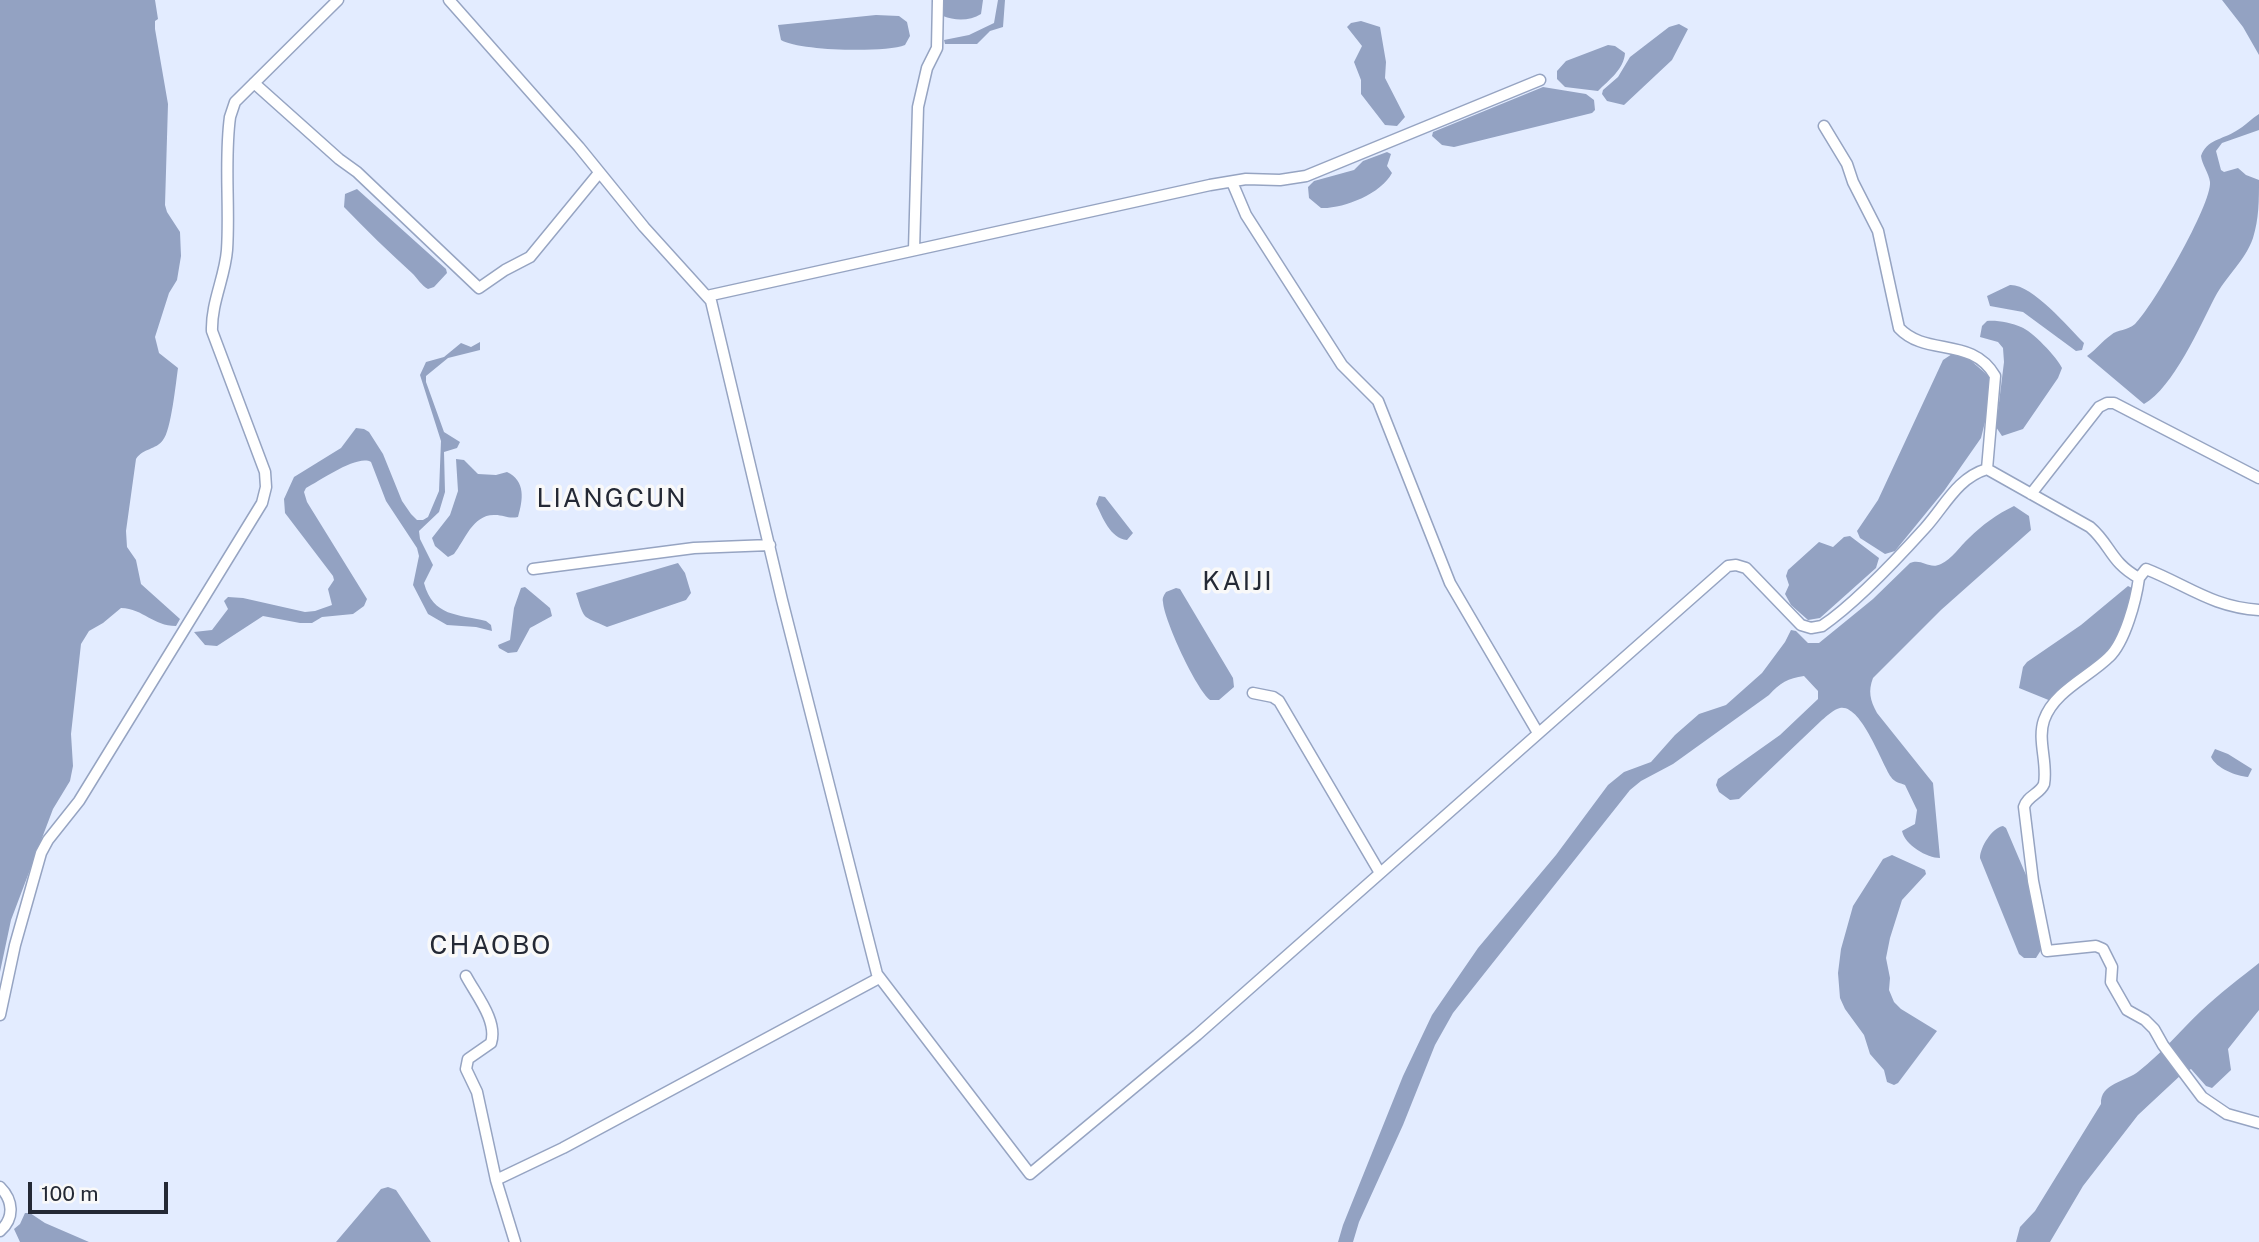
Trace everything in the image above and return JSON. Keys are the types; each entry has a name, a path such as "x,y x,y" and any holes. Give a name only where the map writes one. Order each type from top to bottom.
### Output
{"street":[{"path":"0,1015 15,945 44,846 79,801 262,503 266,487 265,472 215,341 212,323 227,250 230,117 235,102 338,0"},
{"path":"449,0 579,147 644,227 707,296 714,310 868,947 879,978 1030,1174 1197,1035 1728,566 1746,568 1801,625 1811,628 1822,626 1890,565 1928,526 1959,485 1974,473 1987,469 2090,527 2116,562 2139,578"},
{"path":"914,250 918,107 927,68 937,48 938,0"},
{"path":"707,296 1232,182 1306,176 1540,80"},
{"path":"254,83 356,172 479,288 530,257 599,173"},
{"path":"1824,126 1847,164 1878,232 1899,328 1909,337 1928,344 1959,349 1974,355 1988,366 1995,376 1987,469"},
{"path":"1232,182 1246,215 1342,365 1377,401 1405,465 1450,583 1538,733"},
{"path":"2031,494 2098,407 2107,403 2114,403 2259,478"},
{"path":"533,569 694,548 770,545"},
{"path":"2259,610 2209,600 2148,570 2142,571 2137,595 2115,649 2109,657 2071,684 2045,716 2042,734 2045,784 2027,800 2024,807 2032,881 2047,951 2096,946 2103,949 2112,967 2111,982 2127,1010 2154,1028 2189,1082 2219,1111 2259,1123"},
{"path":"1253,694 1273,697 1279,702 1380,873"},
{"path":"466,976 493,1029 491,1043 468,1059 466,1066 477,1092 496,1180 515,1242"},
{"path":"496,1180 879,978"},
{"path":"0,1187 7,1194 11,1205 7,1223 0,1231"}],"water":[{"path":"0,0 155,0 158,19 155,21 155,29 168,104 165,205 180,232 181,256 177,280 169,293 155,337 159,353 178,368 171,417 163,440 136,459 126,531 127,547 136,560 141,584 180,619 176,626 168,625 136,611 121,608 89,631 81,644 71,734 73,766 70,781 53,809 11,920 0,972"},
{"path":"942,0 983,0 981,14 962,20 943,16"},
{"path":"998,0 1005,0 1003,27 990,31 977,44 945,44 944,40 969,35 994,23"},
{"path":"2222,0 2259,0 2259,55 2243,27"},
{"path":"876,15 899,16 907,22 910,36 905,45 862,50 805,47 781,40 778,25"},
{"path":"1361,21 1380,27 1386,62 1385,78 1405,117 1397,126 1385,125 1361,94 1361,80 1354,62 1362,46 1347,27 1351,23"},
{"path":"1679,24 1688,29 1672,60 1624,105 1607,101 1602,94 1603,90 1618,77 1630,57 1669,27"},
{"path":"1608,45 1625,53 1624,59 1615,74 1598,91 1565,87 1557,79 1557,71 1566,61"},
{"path":"1543,87 1586,94 1594,100 1595,110 1592,113 1454,147 1442,145 1432,136 1433,132"},
{"path":"2259,114 2259,130 2222,143 2216,151 2221,170 2224,172 2238,168 2246,175 2259,180 2258,217 2253,238 2245,254 2219,289 2175,371 2155,396 2144,404 2087,356 2114,333 2135,324 2180,255 2208,194 2210,182 2201,156 2204,150"},
{"path":"1387,152 1391,154 1387,166 1392,173 1387,181 1371,194 1330,208 1321,208 1309,198 1308,187 1314,181 1354,170 1363,161"},
{"path":"357,189 446,269 447,273 434,287 428,289 423,286 344,207 345,194"},
{"path":"2010,285 2029,291 2049,308 2084,343 2082,350 2076,351 2023,312 1990,306 1987,296"},
{"path":"1987,321 2009,323 2026,329 2044,345 2062,368 2023,429 2002,436 1996,427 2004,362 2003,348 1998,342 1980,337 1982,326"},
{"path":"480,342 480,350 448,358 426,376 444,432 460,442 457,448 444,452 445,492 439,512 419,531 420,539 433,565 424,583 428,594 440,608 456,615 486,621 491,625 492,631 447,625 428,614 413,585 419,556 417,548 386,501 371,462 365,460 339,469 306,488 304,492 307,502 367,599 364,606 353,614 322,617 312,623 263,616 217,646 205,645 194,632 212,630 228,609 224,601 228,597 305,612 332,605 328,589 334,580 333,576 285,513 284,499 294,477 341,448 356,428 369,432 383,454 402,501 411,514 417,520 428,517 439,491 441,441 420,375 426,362 444,357 461,343 471,347"},
{"path":"1952,354 1969,359 1992,379 1992,394 1981,438 1944,491 1895,551 1885,554 1860,538 1857,531 1878,500 1943,360"},
{"path":"456,459 464,460 478,474 496,475 507,472 517,480 522,498 518,517 495,515 481,519 470,529 454,554 448,557 435,546 432,538 450,515 458,491"},
{"path":"1099,496 1105,497 1133,533 1127,540 1116,536 1108,526 1096,504"},
{"path":"2014,506 2029,516 2031,530 1941,610 1871,683 1870,696 1877,713 1933,783 1940,858 1917,850 1907,841 1902,831 1915,824 1917,810 1905,785 1892,779 1870,735 1848,709 1840,708 1828,715 1739,799 1730,800 1719,792 1716,785 1718,779 1780,735 1818,699 1818,691 1804,676 1781,684 1673,764 1630,790 1453,1013 1435,1045 1403,1125 1359,1222 1353,1242 1338,1242 1403,1076 1432,1015 1478,948 1556,855 1608,785 1624,772 1651,762 1675,735 1699,714 1726,705 1762,673 1791,630 1796,631 1808,643 1819,643 1873,599 1910,563 1933,566 1941,564 1984,524"},
{"path":"1850,536 1879,558 1876,568 1820,618 1808,620 1791,605 1785,594 1789,585 1786,576 1788,570 1819,542 1833,547 1844,537"},
{"path":"678,563 685,573 691,593 686,600 607,627 589,619 583,613 576,593"},
{"path":"2128,586 2136,590 2115,643 2106,655 2068,682 2051,701 2019,688 2023,667 2027,662 2081,625"},
{"path":"525,587 550,608 552,616 530,628 517,652 508,653 498,645 510,640 514,608 521,588"},
{"path":"1180,589 1233,678 1234,687 1219,700 1210,700 1197,683 1169,623 1163,598 1166,592"},
{"path":"2215,749 2252,769 2248,777 2217,765 2211,757"},
{"path":"2003,826 2029,882 2041,950 2036,958 2024,958 2019,954 1980,858 1987,839"},
{"path":"1892,855 1925,870 1926,874 1902,900 1886,958 1890,978 1889,990 1894,1002 1901,1009 1937,1031 1894,1085 1887,1082 1884,1070 1870,1054 1864,1035 1845,1009 1840,998 1838,973 1841,949 1853,906 1883,859"},
{"path":"2259,963 2259,1010 2228,1049 2231,1070 2212,1088 2206,1086 2191,1069 2182,1074 2138,1115 2083,1186 2050,1242 2016,1242 2020,1227 2035,1211 2109,1087 2134,1075 2208,1005"},
{"path":"388,1187 396,1190 431,1242 336,1242 381,1189"},
{"path":"25,1213 89,1242 20,1242 14,1229 20,1224"}],"district":[{"name":"LIANGCUN","path":"612,499"},
{"name":"KAIJI","path":"1238,582"},
{"name":"CHAOBO","path":"491,946"}]}
